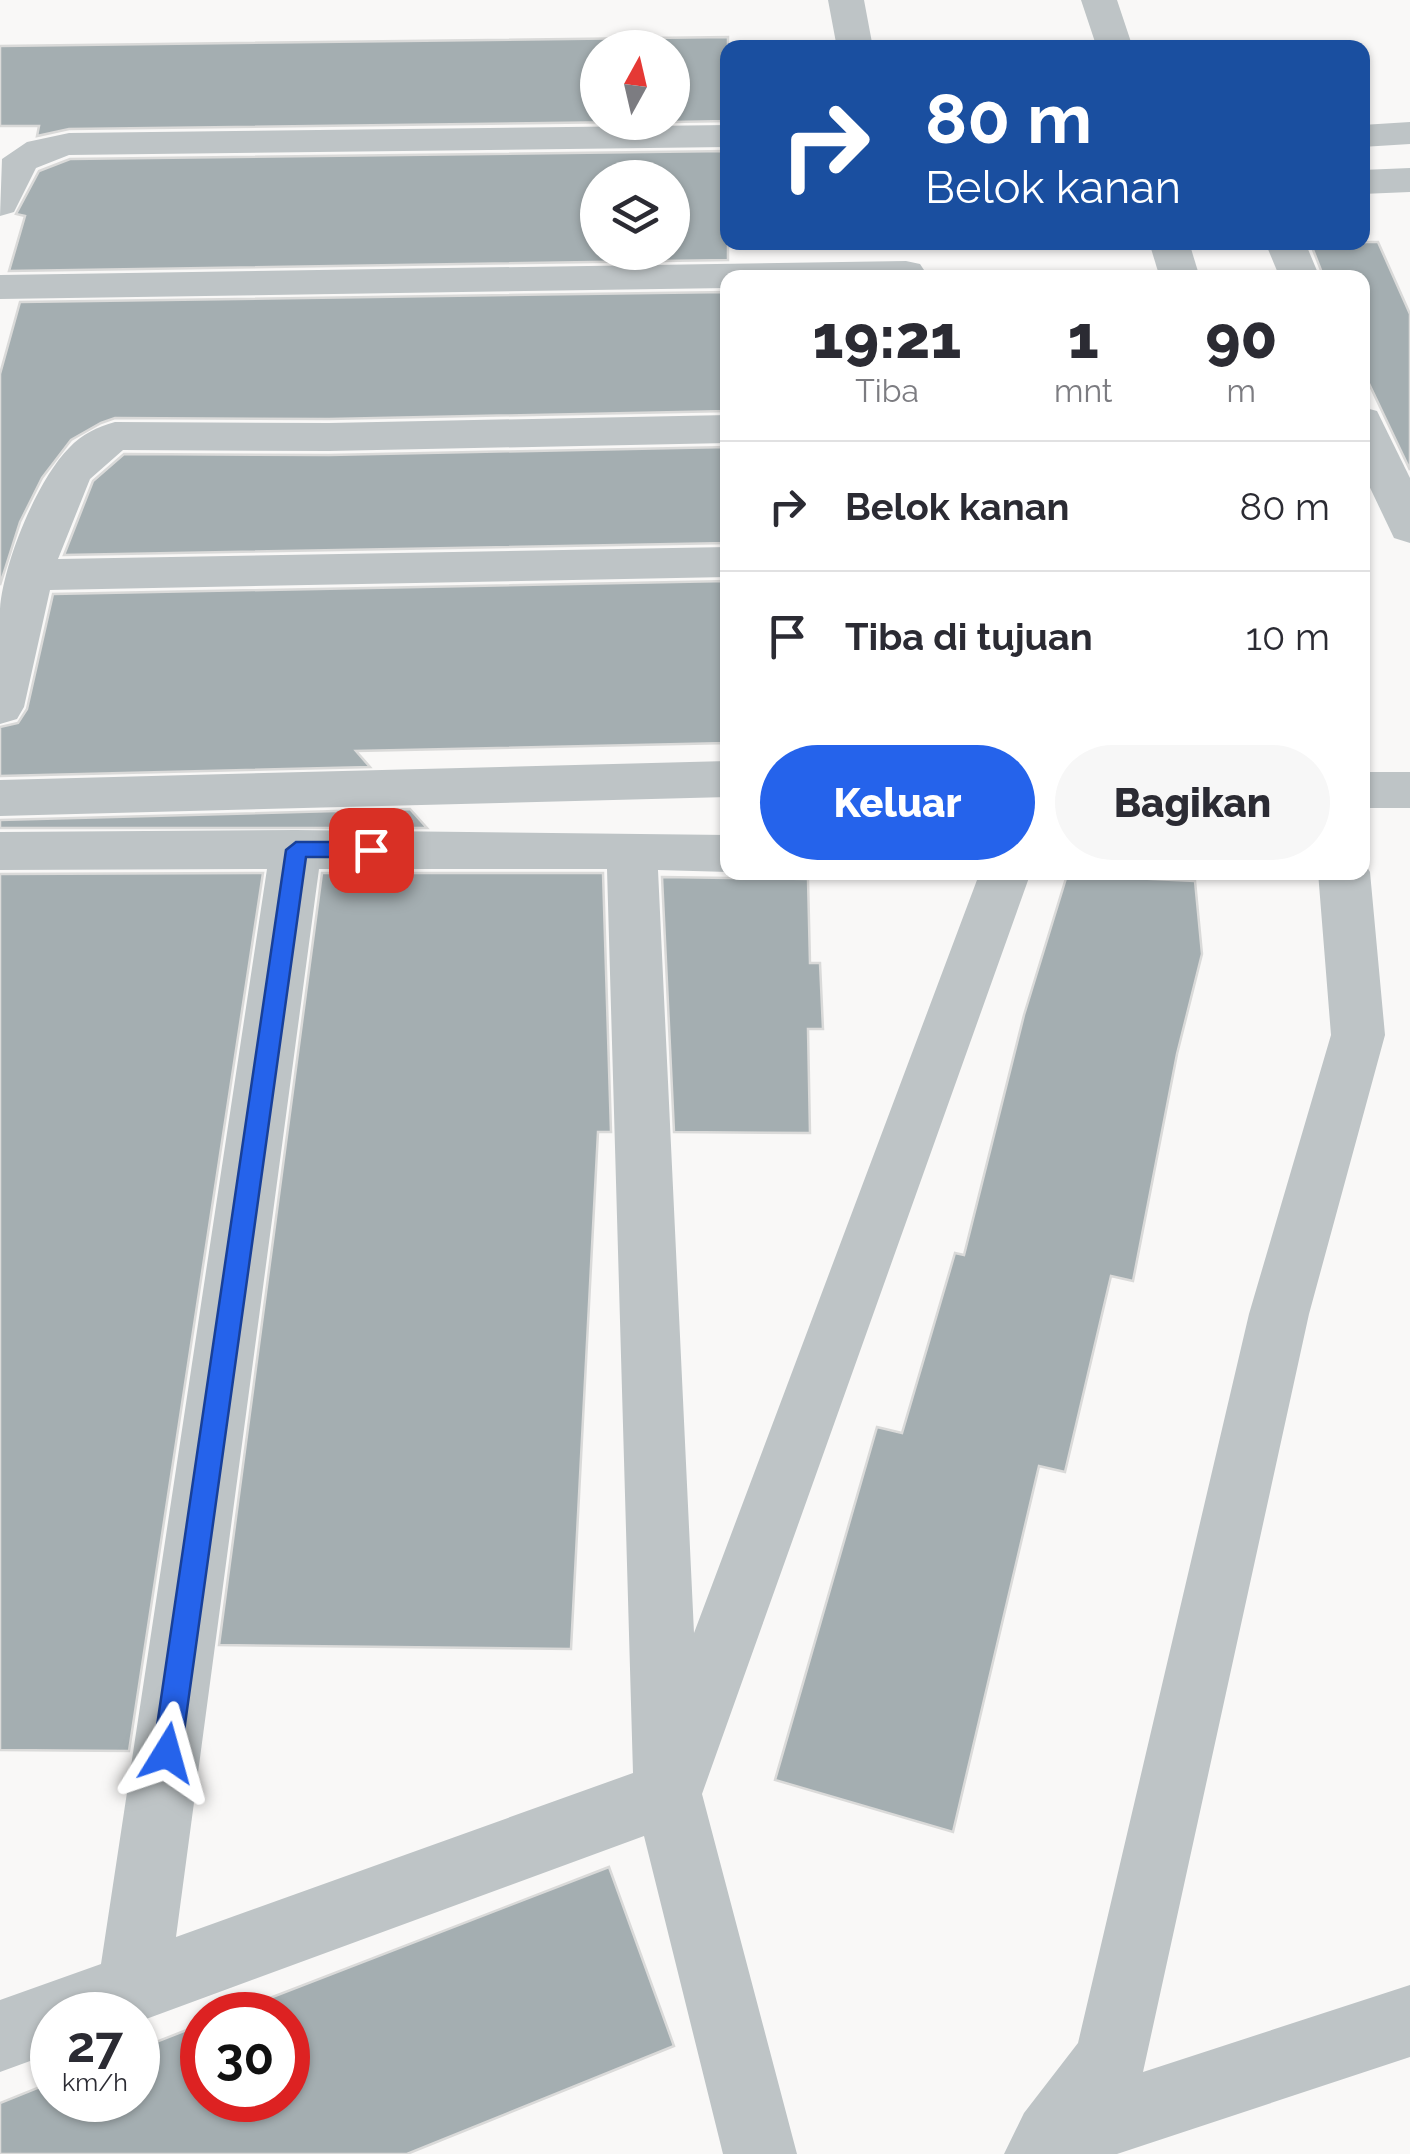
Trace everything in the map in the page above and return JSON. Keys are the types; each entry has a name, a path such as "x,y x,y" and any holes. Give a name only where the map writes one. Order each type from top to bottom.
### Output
{"street":[{"path":"846,0 854,40"},
{"path":"1099,0 1112,40"},
{"path":"1370,136 1410,133"},
{"path":"0,204 18,161 42,149 70,144 720,136"},
{"path":"1370,182 1410,180"},
{"path":"0,287 904,264"},
{"path":"0,707 30,575 65,486 89,448 114,436 329,438 720,429"},
{"path":"1370,438 1410,528"},
{"path":"30,575 720,562"},
{"path":"0,798 720,779"},
{"path":"1370,790 1410,790"},
{"path":"133,1988 296,850"},
{"path":"632,850 668,1794 760,2154"},
{"path":"0,851 632,850 720,854"},
{"path":"122,1992 668,1794 1003,880"},
{"path":"1046,2147 1111,2060 1280,1314 1358,1035 1345,880"},
{"path":"1046,2147 1410,2021"},
{"path":"0,2036 30,2025"}],"building":[{"path":"690,37 728,37 720,40 720,121 690,122"},
{"path":"580,39 580,123 69,129 37,136 39,126 0,126 0,46"},
{"path":"720,151 720,250 728,250 728,260 690,261 690,160 580,160 580,262 9,271 25,216 16,214 39,171 70,159"},
{"path":"1370,242 1378,242 1410,314 1410,470 1370,386 1370,270 1321,270 1313,250 1370,250"},
{"path":"720,292 720,411 329,419 115,418 71,440 42,478 20,522 0,585 0,374 20,302"},
{"path":"720,447 720,543 64,555 93,481 124,454 329,455"},
{"path":"720,581 720,743 356,751 370,767 0,776 0,727 18,723 27,709 53,594"},
{"path":"410,809 427,828 0,828 0,820"},
{"path":"263,873 129,1751 0,1750 0,874"},
{"path":"322,873 603,873 611,1132 598,1132 571,1649 219,1645"},
{"path":"662,877 808,880 810,963 820,963 823,1029 808,1029 810,1133 674,1132"},
{"path":"1065,880 1195,881 1202,954 1177,1054 1133,1281 1111,1276 1065,1472 1039,1466 953,1832 775,1780 877,1427 902,1433 955,1253 964,1255 1024,1015"},
{"path":"609,1867 674,2046 407,2154 0,2154 0,2103 30,2091 30,2122 160,2122 160,2040 180,2033 180,2122 310,2122 310,1992 286,1992"}],"route":[{"path":"167,1753 296,850 371,850"}]}
